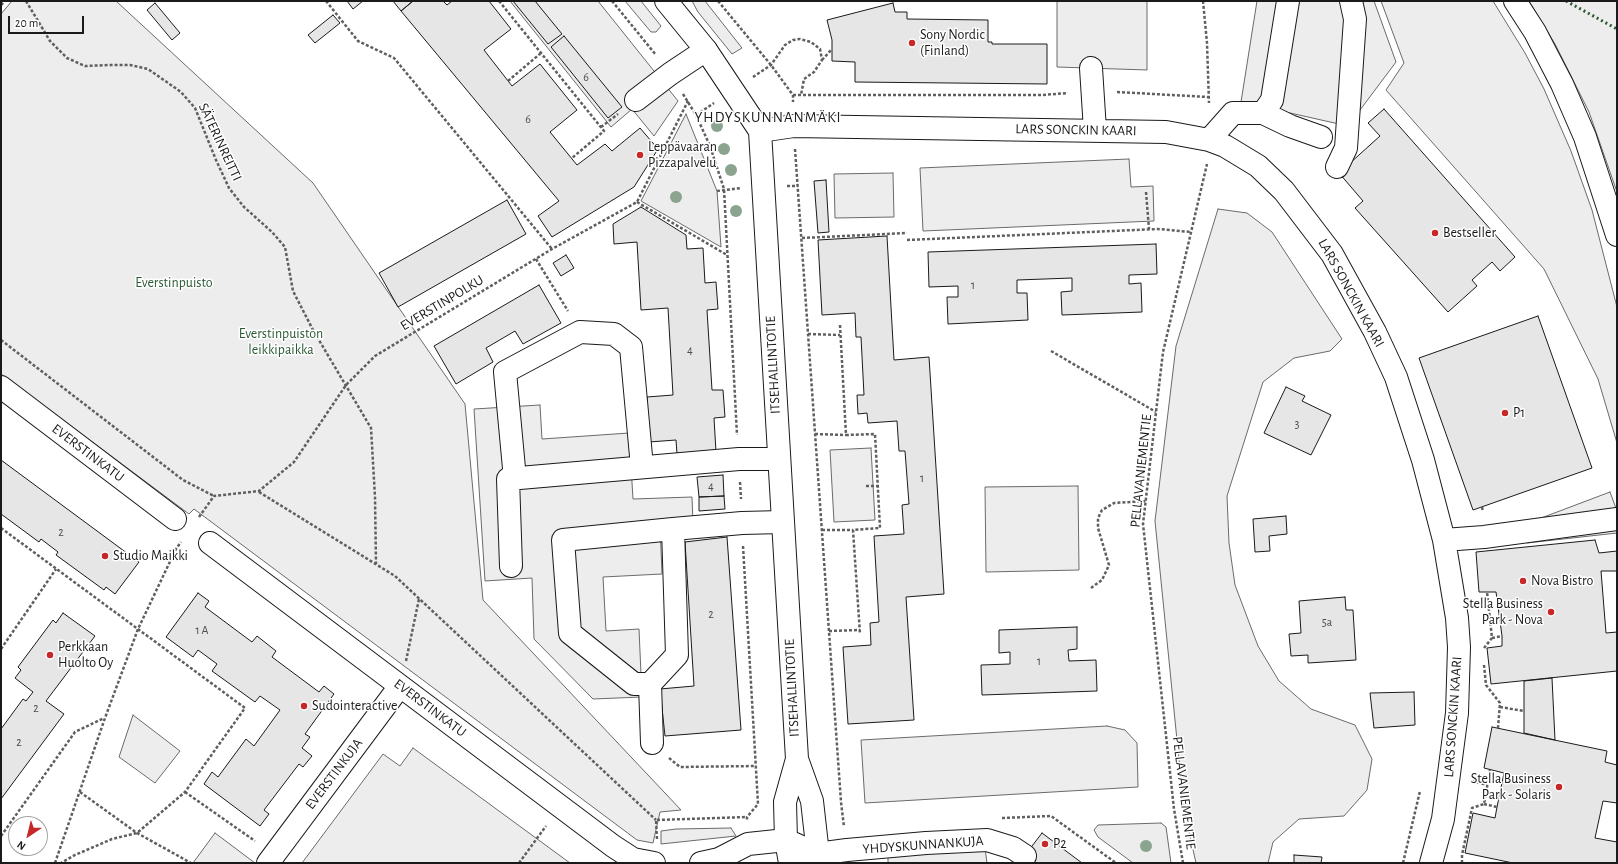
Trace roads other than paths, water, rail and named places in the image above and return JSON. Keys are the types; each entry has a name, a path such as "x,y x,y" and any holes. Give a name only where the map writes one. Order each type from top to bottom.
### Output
{"main road":[{"path":"666,1 706,50 760,131"},
{"path":"1262,113 1272,100 1288,1"},
{"path":"1337,167 1346,148 1355,19 1351,1"},
{"path":"1515,1 1535,32 1562,84 1585,137 1617,235"},
{"path":"636,100 670,74 706,50"},
{"path":"1091,68 1095,130"},
{"path":"1209,148 1233,113 1262,113 1290,126 1321,137"},
{"name":"LARS SONCKIN KAARI","path":"760,131 794,126 1166,132 1209,148 1225,146 1258,166 1284,191 1332,254 1375,332 1396,377 1423,460 1444,540 1459,647 1457,714 1443,819 1431,863"},
{"name":"ITSEHALLINTOTIE","path":"760,131 797,759 812,801 813,860"},
{"path":"515,479 505,372 580,332 614,334 631,347 642,467"},
{"name":"EVERSTINKATU","path":"1,387 175,519"},
{"path":"511,566 508,479 739,459 779,459"},
{"path":"1444,540 1484,537 1617,519"},
{"path":"650,684 634,684 570,633 563,540 742,523 782,522"},
{"path":"652,743 650,684 677,655 673,529"},
{"name":"EVERSTINKATU","path":"210,544 613,846 633,858 654,863"},
{"name":"EVERSTINKUJA","path":"270,859 400,686"},
{"name":"ITSEHALLINTOTIE","path":"790,863 786,840 785,802 797,759"},
{"path":"716,862 748,844 786,840 813,860"},
{"name":"YHDYSKUNNANKUJA","path":"813,860 848,850 926,843 987,840 1013,848 1025,856"}],"place":[{"name":"Sony Nordic (Finland)","path":"912,43"},
{"name":"Leppävaaran Pizzapalvelu","path":"640,155"},
{"name":"Bestseller","path":"1435,233"},
{"name":"P1","path":"1505,413"},
{"name":"Studio Maikki","path":"105,556"},
{"name":"Nova Bistro","path":"1523,581"},
{"name":"Stella Business Park - Nova","path":"1551,612"},
{"name":"Perkkaan Huolto Oy","path":"50,655"},
{"name":"Sudointeractive","path":"304,706"},
{"name":"Stella Business Park - Solaris","path":"1559,787"},
{"name":"P2","path":"1045,844"}],"district":[{"name":"YHDYSKUNNANMÄKI","path":"768,117"}],"park label":[{"name":"Everstinpuisto","path":"174,283"},
{"name":"Everstinpuiston leikkipaikka","path":"281,342"}]}
